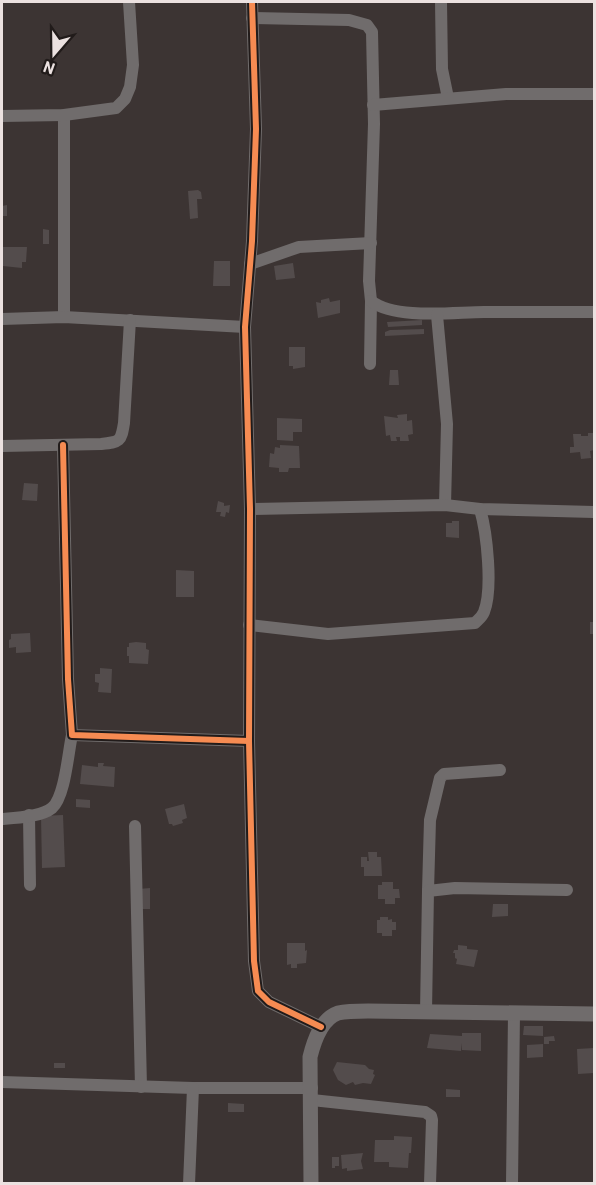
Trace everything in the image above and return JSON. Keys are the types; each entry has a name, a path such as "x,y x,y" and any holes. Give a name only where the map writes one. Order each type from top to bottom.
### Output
{"street":[{"path":"2,116 64,115 116,108 125,99 130,87 133,65 129,2"},
{"path":"252,2 256,129 245,327 250,509 249,741 254,961 258,991 268,1002 321,1027"},
{"path":"441,2 442,69 448,98"},
{"path":"252,18 349,20 367,25 372,32 370,364"},
{"path":"373,105 506,94 594,94"},
{"path":"64,115 64,317"},
{"path":"250,264 299,247 371,243"},
{"path":"371,301 392,310 437,315 488,312 594,312"},
{"path":"437,315 447,424 446,505"},
{"path":"2,319 64,317 245,327"},
{"path":"2,446 117,442 121,438 124,423 130,320"},
{"path":"2,819 29,815 52,808 61,794 72,735 68,679 63,445"},
{"path":"250,509 446,505 480,509 594,512"},
{"path":"249,625 328,634 474,623 481,618 487,597 485,529 480,509"},
{"path":"72,735 249,741"},
{"path":"426,1012 430,820 440,778 444,774 500,770"},
{"path":"29,815 30,885"},
{"path":"135,826 141,1086"},
{"path":"428,891 455,888 567,890"},
{"path":"311,1184 310,1057 321,1027 337,1013 368,1011 594,1014"},
{"path":"512,1184 514,1013"},
{"path":"2,1082 312,1094 425,1112 432,1120 430,1184"},
{"path":"189,1184 193,1088"}],"building":[{"path":"188,191 201,192 202,199 197,199 198,218 190,219"},
{"path":"7,205 7,216 2,216 2,206"},
{"path":"43,229 49,230 49,244 43,244"},
{"path":"3,247 27,247 26,262 22,262 22,268 3,266"},
{"path":"214,261 230,261 230,286 213,286"},
{"path":"293,263 295,278 276,280 274,266"},
{"path":"329,298 330,302 340,300 340,313 318,318 316,302 321,303 321,300"},
{"path":"422,320 422,325 388,327 387,322"},
{"path":"424,329 424,334 385,336 385,332 390,330"},
{"path":"289,347 305,347 305,367 293,369 293,366 289,366"},
{"path":"390,370 398,370 399,385 389,385"},
{"path":"407,414 407,421 412,420 413,434 408,435 409,441 400,441 400,437 396,437 397,441 391,441 390,435 386,436 384,416 398,418 397,415"},
{"path":"277,418 302,419 302,432 293,432 293,441 277,440"},
{"path":"588,433 594,433 594,450 590,451 591,458 581,459 580,452 570,453 570,447 574,447 573,434 588,436"},
{"path":"280,445 299,446 300,468 289,468 288,472 279,472 279,468 269,467 270,453 274,454 275,447 280,448"},
{"path":"24,483 38,484 37,501 22,500"},
{"path":"218,501 224,503 224,506 230,505 229,513 226,512 225,517 220,516 221,512 216,512"},
{"path":"452,521 459,521 459,538 446,537 446,523 452,523"},
{"path":"176,570 194,571 194,597 176,597"},
{"path":"590,622 594,622 594,634 590,634"},
{"path":"30,633 31,652 16,653 16,647 9,648 11,634"},
{"path":"129,643 146,643 146,649 149,650 148,664 129,663 127,647"},
{"path":"100,668 112,669 111,693 98,692 99,683 95,682 95,674 100,674"},
{"path":"98,763 115,767 114,787 80,784 82,765 98,767"},
{"path":"76,799 90,800 90,808 76,807"},
{"path":"184,804 187,818 182,820 183,823 173,826 169,824 165,809"},
{"path":"63,815 65,867 42,868 41,816"},
{"path":"368,852 377,852 377,857 381,857 382,876 364,876 361,857 367,857 369,861"},
{"path":"382,882 393,882 393,889 399,889 400,898 395,898 395,904 385,904 385,899 378,899 378,885 382,885"},
{"path":"150,888 150,909 140,909 139,889"},
{"path":"493,904 508,904 508,916 492,917"},
{"path":"380,917 388,917 388,920 392,919 392,922 396,922 396,930 392,930 392,936 382,936 382,933 377,933 377,920 380,920"},
{"path":"287,943 305,943 306,963 297,964 297,968 291,968 291,964 287,965"},
{"path":"458,945 478,950 474,967 456,964 457,959 453,953 454,950 458,950"},
{"path":"524,1026 543,1026 543,1036 523,1035"},
{"path":"462,1033 481,1033 481,1051 462,1050 462,1043 461,1051 427,1048 430,1034 462,1036"},
{"path":"554,1036 555,1041 544,1044 544,1037"},
{"path":"543,1044 543,1057 527,1058 527,1045"},
{"path":"594,1048 594,1073 578,1074 577,1049"},
{"path":"337,1062 365,1065 374,1070 375,1075 371,1084 355,1085 353,1082 346,1085 338,1080 333,1070"},
{"path":"54,1063 65,1063 65,1068 54,1068"},
{"path":"446,1089 460,1090 460,1097 446,1097"},
{"path":"228,1103 244,1104 244,1112 228,1112"},
{"path":"394,1136 412,1137 408,1168 389,1167 389,1162 374,1162 375,1140 394,1140"},
{"path":"363,1153 361,1161 363,1169 347,1171 347,1168 342,1169 341,1155"},
{"path":"332,1157 339,1157 339,1166 335,1168 332,1168"}],"cycle path":[{"path":"252,2 256,129 252,241 245,327 250,509 249,741 254,961 258,991 269,1002 321,1027"},
{"path":"63,445 68,679 72,735 249,741"}]}
